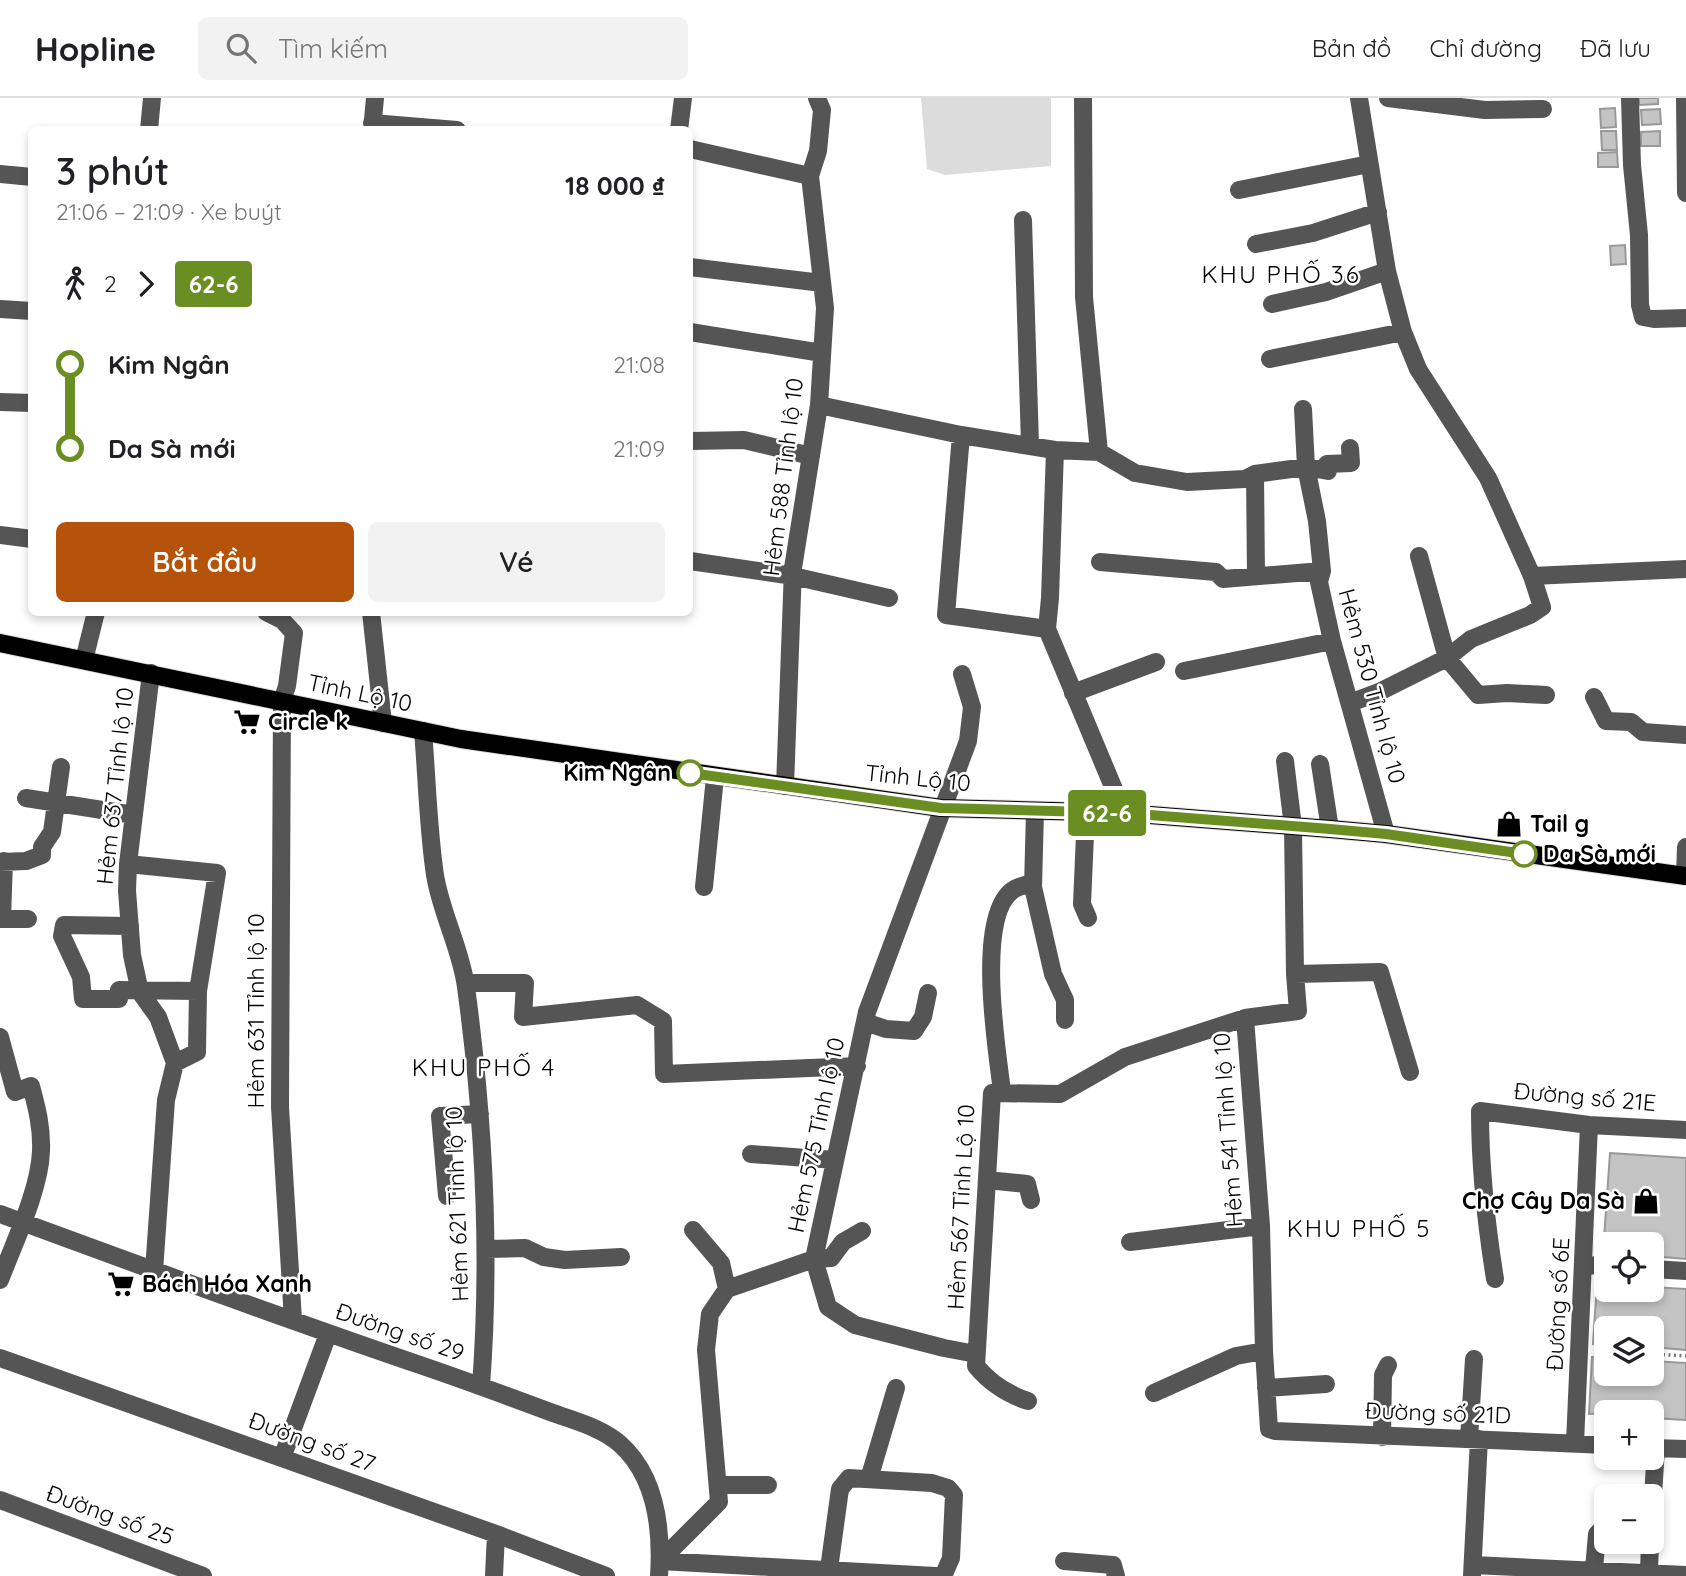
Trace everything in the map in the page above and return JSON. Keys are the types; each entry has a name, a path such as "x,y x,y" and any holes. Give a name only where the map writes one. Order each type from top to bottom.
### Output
{"main road":[{"path":"0,643 151,673"},
{"name":"Tỉnh Lộ 10","path":"151,673 423,731 941,808 1124,813 1386,834 1685,876"}],"street":[{"path":"149,126 152,98"},
{"path":"372,126 375,98"},
{"path":"679,126 682,98"},
{"path":"693,150 810,176 818,150 822,110 817,98"},
{"path":"1083,98 1084,298 1099,452"},
{"path":"1350,704 1447,658 1471,639 1542,607 1532,576 1488,478 1418,369 1403,331 1387,271 1359,98"},
{"path":"1388,98 1486,110 1543,109"},
{"path":"1630,98 1632,165 1639,235 1640,305 1643,317 1686,318"},
{"path":"1685,98 1686,193"},
{"path":"1239,190 1369,164"},
{"path":"0,174 28,177"},
{"name":"Hẻm 588 Tỉnh lộ 10","path":"785,786 793,576 819,405 825,308 810,176"},
{"path":"1256,244 1313,233 1378,212"},
{"path":"1023,220 1030,444"},
{"path":"693,267 822,283"},
{"path":"1272,304 1326,292 1387,271"},
{"path":"0,309 28,311"},
{"path":"1270,359 1403,331"},
{"path":"693,332 822,353"},
{"path":"0,402 28,403"},
{"path":"819,405 961,435 1055,450 1099,452 1135,473 1187,482 1245,479 1255,474 1307,467 1328,471 1327,464 1351,463 1350,448"},
{"name":"Hẻm 530 Tỉnh lộ 10","path":"1303,409 1307,467 1317,521 1322,571 1319,582 1332,641 1386,834"},
{"path":"961,435 946,615 1047,629"},
{"path":"693,441 744,440 811,456"},
{"path":"1055,450 1047,629 1124,813"},
{"path":"1255,474 1256,575"},
{"path":"0,535 28,538"},
{"path":"1419,556 1447,658 1478,695 1546,695"},
{"path":"693,561 793,576 889,598"},
{"path":"1100,562 1216,572 1223,579 1322,571"},
{"path":"1532,576 1686,569"},
{"path":"84,660 95,616"},
{"name":"Hẻm 631 Tỉnh lộ 10","path":"274,616 282,620 293,633 287,686 282,701 280,1107 293,1320"},
{"path":"371,616 383,723"},
{"path":"1184,671 1332,641"},
{"path":"1073,693 1156,662"},
{"name":"Hẻm 637 Tỉnh lộ 10","path":"151,673 128,864 130,926 132,955 140,992 158,1017 175,1063"},
{"name":"Hẻm 575 Tỉnh lộ 10","path":"727,1289 814,1259 865,1022 941,808 968,741 972,707 962,674"},
{"path":"1594,697 1606,721 1631,722 1643,732 1686,735"},
{"name":"Hẻm 621 Tỉnh lộ 10","path":"423,731 435,876 466,984 480,1114 486,1249 481,1386"},
{"name":"Hẻm 541 Tỉnh lộ 10","path":"1269,1429 1261,1226 1245,1018 1298,1011 1293,827 1286,761"},
{"path":"1320,764 1330,829"},
{"path":"29,919 1,919 2,862 26,862 42,855 42,847 52,832 61,767"},
{"path":"704,887 715,776"},
{"path":"26,798 134,815"},
{"path":"1035,811 1033,883 1053,974 1065,1000 1065,1020"},
{"path":"1086,812 1082,904 1088,918"},
{"path":"1685,876 1686,847"},
{"path":"128,864 217,873 198,991 197,1052 175,1063 166,1100 154,1271"},
{"name":"Hẻm 567 Tỉnh Lộ 10","path":"976,1354 992,1093 1002,1091 990,978 997,922 1003,902 1012,890 1033,883"},
{"path":"130,926 67,924 62,929 62,936 80,974 83,999 118,999 119,990 198,991"},
{"path":"1295,974 1380,971 1410,1072"},
{"path":"466,984 526,983 523,1017 636,1005 663,1021 664,1074 857,1066"},
{"path":"865,1022 886,1029 914,1031 923,1017 928,993"},
{"path":"1002,1091 1060,1094 1125,1057 1245,1018"},
{"path":"0,1037 15,1092 31,1086 40,1120 41,1153 36,1180 0,1280"},
{"name":"Đường số 21E","path":"1495,1279 1480,1151 1480,1111 1589,1125 1686,1130"},
{"path":"447,1196 440,1116 480,1114"},
{"name":"Đường số 6E","path":"1575,1443 1585,1265 1589,1125"},
{"path":"751,1154 835,1160"},
{"path":"987,1180 1027,1184 1031,1200"},
{"name":"Đường số 29","path":"0,1214 328,1334 481,1386 614,1439 629,1453 657,1512 659,1568"},
{"path":"1130,1242 1261,1226"},
{"path":"659,1568 719,1502 706,1350 710,1314 727,1289 721,1262 693,1230"},
{"path":"862,1231 843,1242 831,1258 814,1259 828,1307 855,1325 976,1354 976,1366 987,1380 1013,1396 1028,1401"},
{"path":"486,1249 525,1248 544,1257 565,1260 621,1257"},
{"path":"1585,1265 1594,1265"},
{"path":"1664,1270 1686,1271"},
{"path":"282,1458 328,1334"},
{"path":"1154,1394 1236,1356 1264,1351"},
{"name":"Đường số 27","path":"0,1358 496,1534 606,1576"},
{"path":"1474,1359 1472,1570 1594,1569 1686,1575"},
{"path":"1382,1437 1383,1375 1388,1365"},
{"path":"1266,1388 1326,1384"},
{"path":"869,1479 895,1388"},
{"name":"Đường số 21D","path":"1269,1429 1382,1437 1594,1444"},
{"path":"1664,1448 1686,1449"},
{"path":"659,1568 829,1569 882,1575 944,1574 951,1558 954,1495 948,1488 932,1483 849,1478 840,1489 829,1569"},
{"path":"718,1485 768,1485"},
{"name":"Đường số 25","path":"0,1500 203,1576"},
{"path":"494,1576 496,1534"},
{"path":"1594,1569 1595,1554"},
{"path":"1649,1572 1650,1554"},
{"path":"1064,1561 1113,1565 1116,1576"}],"path":[{"path":"1664,1355 1686,1356"}],"shaded area":[{"path":"921,98 1051,98 1051,166 945,175 927,169"}],"building":[{"path":"1639,98 1658,98 1658,104 1639,105"},
{"path":"1615,108 1616,127 1601,128 1600,109"},
{"path":"1660,109 1661,124 1642,125 1641,110"},
{"path":"1601,131 1616,131 1617,150 1602,150"},
{"path":"1660,131 1660,146 1641,146 1641,132"},
{"path":"1617,152 1618,167 1598,167 1598,153"},
{"path":"1625,245 1626,264 1611,265 1610,246"},
{"name":"Chợ Cây Da Sà","path":"1610,1153 1686,1158 1686,1259 1664,1257 1664,1232 1604,1232"},
{"path":"1664,1288 1686,1289 1686,1350 1664,1348 1664,1316 1595,1316 1596,1302 1664,1302"},
{"path":"1592,1357 1594,1386 1664,1386 1664,1362 1686,1363 1686,1420 1664,1419 1664,1400 1594,1400 1594,1414 1589,1414"}],"bus line":[{"name":"62-6","path":"690,773 941,808 1124,813 1330,829 1386,834 1524,854"}],"place":[{"name":"Circle k","path":"247,722"},
{"name":"Kim Ngân","path":"690,773"},
{"name":"Tail g","path":"1509,824"},
{"name":"Da Sà mới","path":"1524,854"},
{"name":"Chợ Cây Da Sà","path":"1646,1201"},
{"name":"Bách Hóa Xanh","path":"121,1284"}],"district":[{"name":"KHU PHỐ 36","path":"1281,275"},
{"name":"KHU PHỐ 4","path":"484,1068"},
{"name":"KHU PHỐ 5","path":"1359,1229"}]}
